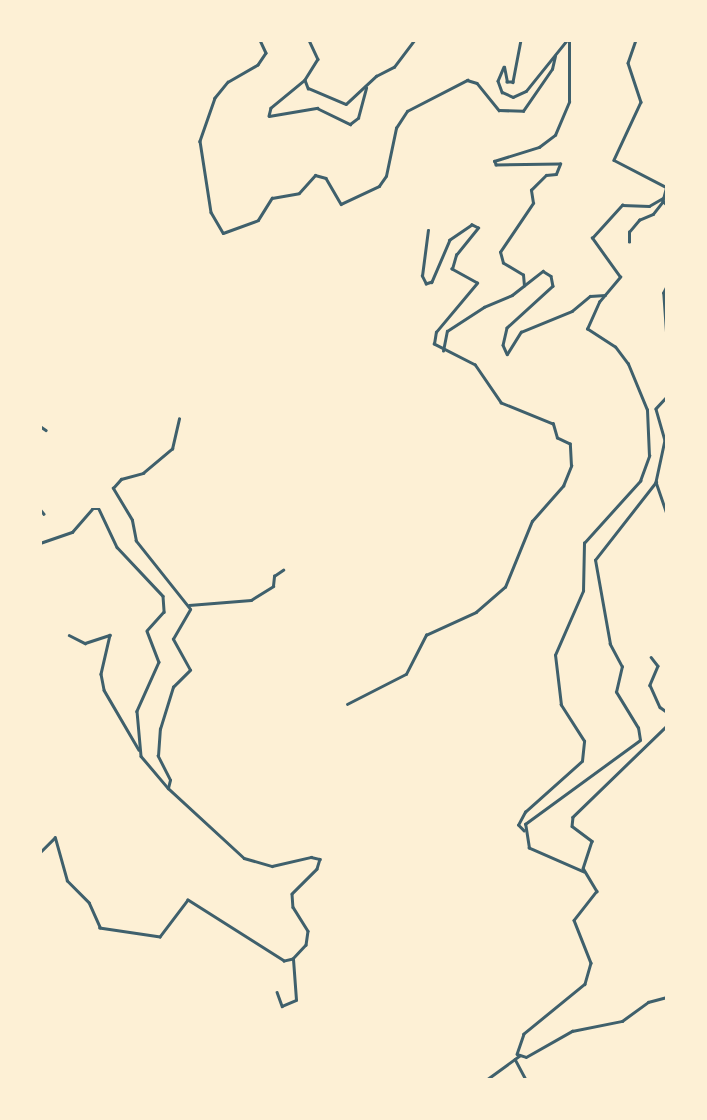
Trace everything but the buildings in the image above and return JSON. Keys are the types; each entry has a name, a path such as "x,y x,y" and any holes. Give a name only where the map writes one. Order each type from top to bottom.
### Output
{"street":[{"path":"238,40 250,40"},
{"path":"260,40 266,53 258,65 228,82 215,99 200,141 211,212 223,233 258,220 272,198 295,195 315,175 326,178 341,204 379,186 386,176 396,128 407,111 467,80 477,83 499,110 523,111 552,69 555,56"},
{"path":"309,40 318,59 305,80 271,108 269,116 317,108 350,124 358,118 367,85"},
{"path":"305,80 310,90 346,104 367,85 394,67 414,40"},
{"path":"521,40 513,82 507,82 504,67 500,73 499,87 507,96 526,91 568,40"},
{"path":"524,286 523,275 503,263 500,252 533,203 531,190 546,175 556,174 560,164 496,165 494,161 539,147 555,135 569,102 568,40"},
{"path":"629,242 629,232 639,220 653,214 666,189 614,160 641,102 628,63 636,40"},
{"path":"667,136 667,156"},
{"path":"663,199 667,205"},
{"path":"585,873 534,852 524,831 518,825 525,812 582,761 584,741 561,705 555,655 583,591 584,543 640,481 649,456 647,410 628,364 615,347 587,330 605,295 620,277 591,243 593,234 622,205 649,206 663,199"},
{"path":"348,704 406,674 426,635 476,612 505,587 532,521 563,486 571,466 570,444 557,438 553,424 501,403 475,365 443,351 434,344 436,332 477,284 454,273 452,265 478,228 472,225 450,240 432,282 426,284 422,276 428,230"},
{"path":"443,351 447,331 524,286 543,271 554,280 551,290 507,328 503,349 507,354 521,332 572,311 590,296 605,295"},
{"path":"666,332 663,293 667,285"},
{"path":"524,831 528,818 571,792 640,740 638,727 616,692 622,667 610,644 596,560 656,482 665,440 656,406 667,397"},
{"path":"168,789 170,780 158,757 160,729 173,687 190,670 173,639 188,617 189,605 136,541 132,520 113,491 117,481 143,473 172,449 178,419"},
{"path":"40,426 46,430"},
{"path":"656,482 667,514"},
{"path":"40,509 44,514"},
{"path":"40,543 72,532 92,509 100,509 117,547 163,596 164,612 147,631 159,662 137,711 141,756"},
{"path":"40,557 40,583"},
{"path":"189,605 251,600 272,586 274,576 283,570"},
{"path":"40,853 55,838 67,881 89,903 100,928 160,937 174,923 183,902 188,900 256,946 284,961 293,959 306,945 309,934 293,907 292,894 319,866 320,859 311,857 272,866 244,859 168,789 141,756 104,690 101,674 110,635 85,643 69,635"},
{"path":"667,641 667,663"},
{"path":"651,657 658,666 650,685 660,707 667,712"},
{"path":"519,1056 524,1034 585,984 591,957 574,920 597,891 585,873 582,860 592,841 572,826 573,817 667,726"},
{"path":"277,992 282,1006 296,1000 293,959"},
{"path":"486,1080 519,1056 526,1056 572,1031 622,1021 648,1002 667,997"},
{"path":"515,1059 526,1080"}]}
